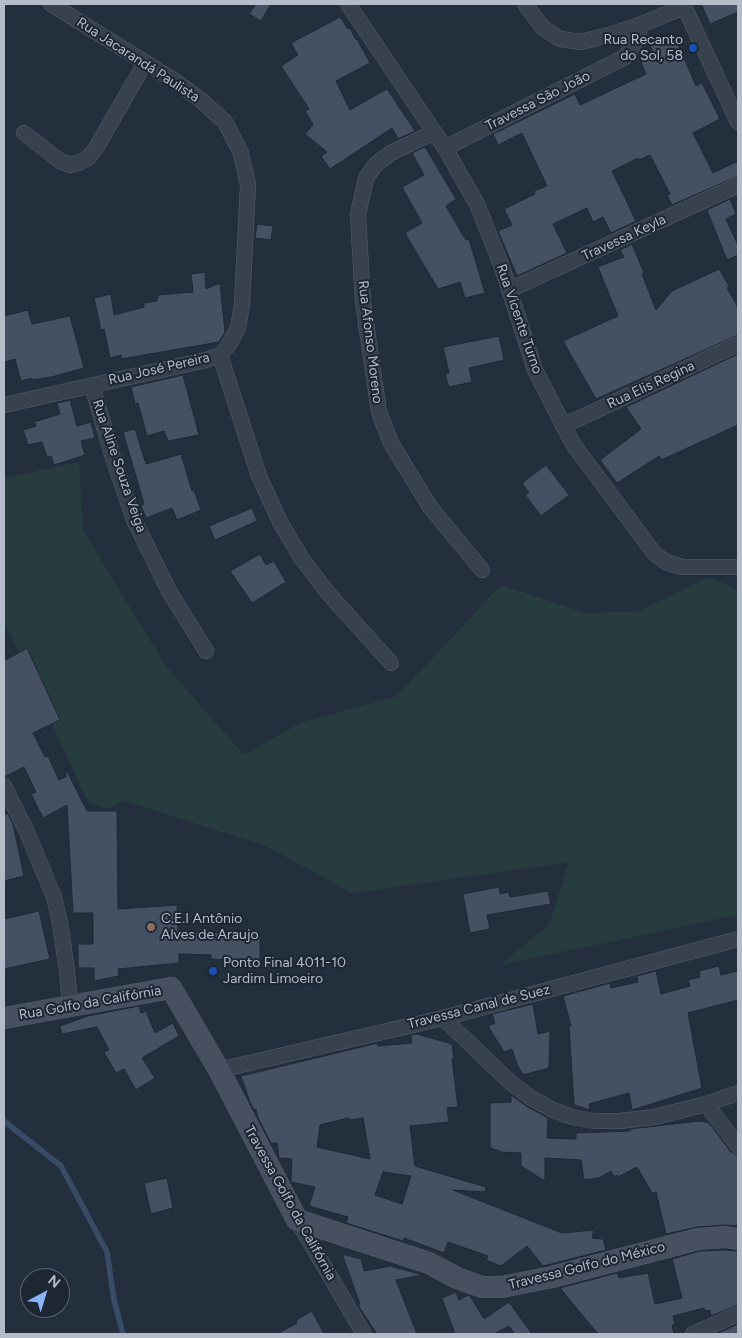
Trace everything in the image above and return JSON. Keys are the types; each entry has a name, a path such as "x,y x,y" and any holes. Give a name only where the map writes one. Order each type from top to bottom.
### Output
{"street":[{"name":"Rua Jacarandá Paulista","path":"51,4 175,81 201,100 225,122 241,153 248,185 246,234"},
{"name":"Rua Vicente Turno","path":"348,4 445,148 477,204 489,230 510,290 535,370 573,444 654,553 666,562 682,567 738,568"},
{"path":"524,4 543,28 560,39 581,42 642,24 683,6 738,122"},
{"name":"Travessa São João","path":"445,148 625,57 635,42 642,24"},
{"path":"24,133 60,161 70,165 88,158 96,148 144,63"},
{"name":"Rua Afonso Moreno","path":"434,132 391,153 376,164 366,178 358,215 363,302 379,412 391,443 430,507 482,570"},
{"name":"Travessa Keyla","path":"510,290 738,186"},
{"name":"Rua José Pereira","path":"4,405 206,360 220,355 228,346 238,328 242,305 246,234"},
{"name":"Rua Elis Regina","path":"563,426 738,344"},
{"path":"220,355 259,476 280,522 302,559 328,592 391,663"},
{"name":"Rua Aline Souza Veiga","path":"92,385 113,458 134,520 169,591 206,651"},
{"path":"4,786 27,832 54,897 60,923 70,1005"},
{"name":"Travessa Canal de Suez","path":"219,1070 443,1018 738,939"},
{"name":"Rua Golfo da Califórnia","path":"4,1018 171,988 219,1070"},
{"path":"443,1018 510,1082 531,1098 553,1110 572,1117 594,1121 619,1121 654,1117 706,1104 738,1093"},
{"name":"Travessa Golfo da Califórnia","path":"219,1070 297,1220 364,1334"},
{"path":"706,1104 738,1146"},
{"name":"Travessa Golfo do México","path":"297,1220 429,1263 457,1278 482,1287 502,1287 552,1277 698,1239 726,1237 738,1239"},
{"path":"693,1334 738,1314"}],"green space":[{"path":"79,462 83,530 165,665 244,755 300,723 397,696 501,585 586,613 640,611 709,577 738,590 738,915 500,965 549,925 569,862 352,893 266,846 125,801 108,809 88,802 4,620 4,478"}],"building":[{"path":"256,4 271,4 261,21 249,14"},
{"path":"701,4 738,4 738,12 710,24"},
{"path":"340,17 348,29 350,28 370,63 336,81 350,110 387,89 415,131 398,139 392,128 330,169 321,156 327,152 305,134 313,125 305,111 309,109 281,66 298,55 291,43"},
{"path":"675,37 696,86 702,83 720,119 693,133 713,173 738,161 738,176 672,205 667,195 670,194 650,155 639,160 638,158 612,171 636,221 611,233 603,217 593,222 587,208 553,224 567,253 517,276 498,231 512,225 504,209 535,194 534,191 547,186 522,133 498,145 493,134 575,94 580,105 646,74 641,62 651,58 649,54 653,52 650,46"},
{"path":"425,147 456,199 446,206 466,240 469,239 485,293 465,298 460,282 438,289 405,233 422,223 402,187 424,175 412,153"},
{"path":"730,199 736,214 726,219 738,245 738,255 727,260 707,210"},
{"path":"257,224 273,226 271,240 255,238"},
{"path":"632,244 656,310 672,291 719,269 738,307 738,335 596,399 563,341 618,316 598,267 624,257 620,250"},
{"path":"205,272 206,289 220,283 225,332 219,342 121,359 121,355 110,358 104,329 101,330 94,298 111,294 114,315 144,307 144,303 157,301 158,295 193,292 191,274"},
{"path":"28,310 32,324 70,316 84,368 51,377 32,380 32,378 21,381 15,359 4,362 4,316"},
{"path":"499,336 504,360 469,368 472,382 449,387 445,374 449,373 443,347"},
{"path":"738,354 738,425 661,460 659,456 617,483 600,460 641,429 626,407"},
{"path":"183,375 199,435 168,441 164,431 147,436 138,403 135,404 131,387"},
{"path":"70,400 77,426 91,422 95,438 81,441 85,455 54,465 51,456 47,457 42,442 28,445 23,430 36,426 34,422 60,414 57,403"},
{"path":"135,429 146,464 181,454 192,491 194,490 201,510 177,520 172,508 146,518 141,506 144,504 123,432"},
{"path":"546,465 569,495 541,516 525,495 529,493 522,483"},
{"path":"252,508 257,521 215,540 209,526"},
{"path":"260,554 266,565 274,561 286,582 252,603 230,571"},
{"path":"27,648 60,720 33,733 45,757 48,756 59,780 66,777 66,769 87,811 117,811 118,909 177,905 178,931 260,935 260,961 211,959 211,955 179,954 179,963 118,969 119,976 94,981 94,968 78,968 78,944 93,944 93,913 73,913 67,805 43,818 31,794 36,792 24,767 4,777 4,661"},
{"path":"4,814 8,814 13,824 24,876 4,881"},
{"path":"499,887 500,894 509,892 510,897 548,891 551,904 487,915 490,929 470,933 463,894"},
{"path":"39,911 50,959 4,969 4,919"},
{"path":"719,966 721,975 738,971 738,1000 688,1013 702,1088 632,1110 629,1093 589,1104 590,1110 574,1105 569,1026 571,1026 563,996 610,983 611,988 638,982 637,976 656,971 661,994 690,986 688,980 700,977 699,971"},
{"path":"533,1004 538,1034 550,1031 549,1068 523,1075 512,1049 504,1052 488,1026 495,1023 492,1014"},
{"path":"139,1006 141,1013 146,1011 155,1033 173,1023 179,1036 142,1058 155,1078 136,1090 124,1069 116,1073 104,1052 109,1050 97,1027 62,1034 60,1026 88,1016"},
{"path":"417,1034 452,1044 458,1107 447,1108 449,1122 410,1126 415,1166 486,1187 485,1192 453,1190 562,1233 594,1230 592,1238 603,1239 606,1250 543,1266 527,1246 501,1266 486,1260 488,1256 448,1242 444,1253 404,1238 403,1241 346,1223 348,1217 309,1206 315,1187 291,1182 292,1159 279,1158 277,1143 271,1143 258,1118 256,1109 254,1110 250,1102 241,1076 378,1043 378,1046 412,1043 411,1035","holes":["348,1118 351,1120 363,1118 370,1159 317,1147 320,1125","383,1172 411,1176 402,1204 375,1195"]},
{"path":"511,1095 548,1118 547,1138 576,1139 576,1133 630,1131 630,1129 700,1121 709,1123 731,1152 738,1155 738,1226 697,1227 666,1234 656,1192 652,1193 637,1167 618,1177 617,1175 614,1177 611,1171 599,1178 584,1180 581,1160 545,1158 545,1181 521,1166 521,1153 500,1152 490,1148 490,1103 511,1102"},
{"path":"167,1178 173,1208 151,1214 144,1183"},
{"path":"700,1251 738,1251 738,1305 711,1316 710,1310 705,1311 704,1308 673,1316 674,1334 598,1334 560,1288 617,1273 619,1278 648,1273 655,1304 682,1298 672,1259"},
{"path":"342,1254 361,1259 364,1271 390,1266 423,1275 396,1280 417,1334 377,1334 358,1305 360,1304"},
{"path":"456,1292 459,1300 468,1295 470,1296 484,1319 509,1302 532,1334 515,1334 509,1326 494,1334 455,1334 442,1298"},
{"path":"312,1311 324,1334 277,1334 297,1323 296,1320"},
{"path":"738,1324 738,1334 716,1334"}],"waterway":[{"path":"4,1121 61,1166 107,1252 114,1300 123,1334"}],"place":[{"name":"Rua Recanto do Sol, 58","path":"693,48"},
{"name":"C.E.I Antônio Alves de Araujo","path":"151,927"},
{"name":"Ponto Final 4011-10 Jardim Limoeiro","path":"213,971"}]}
